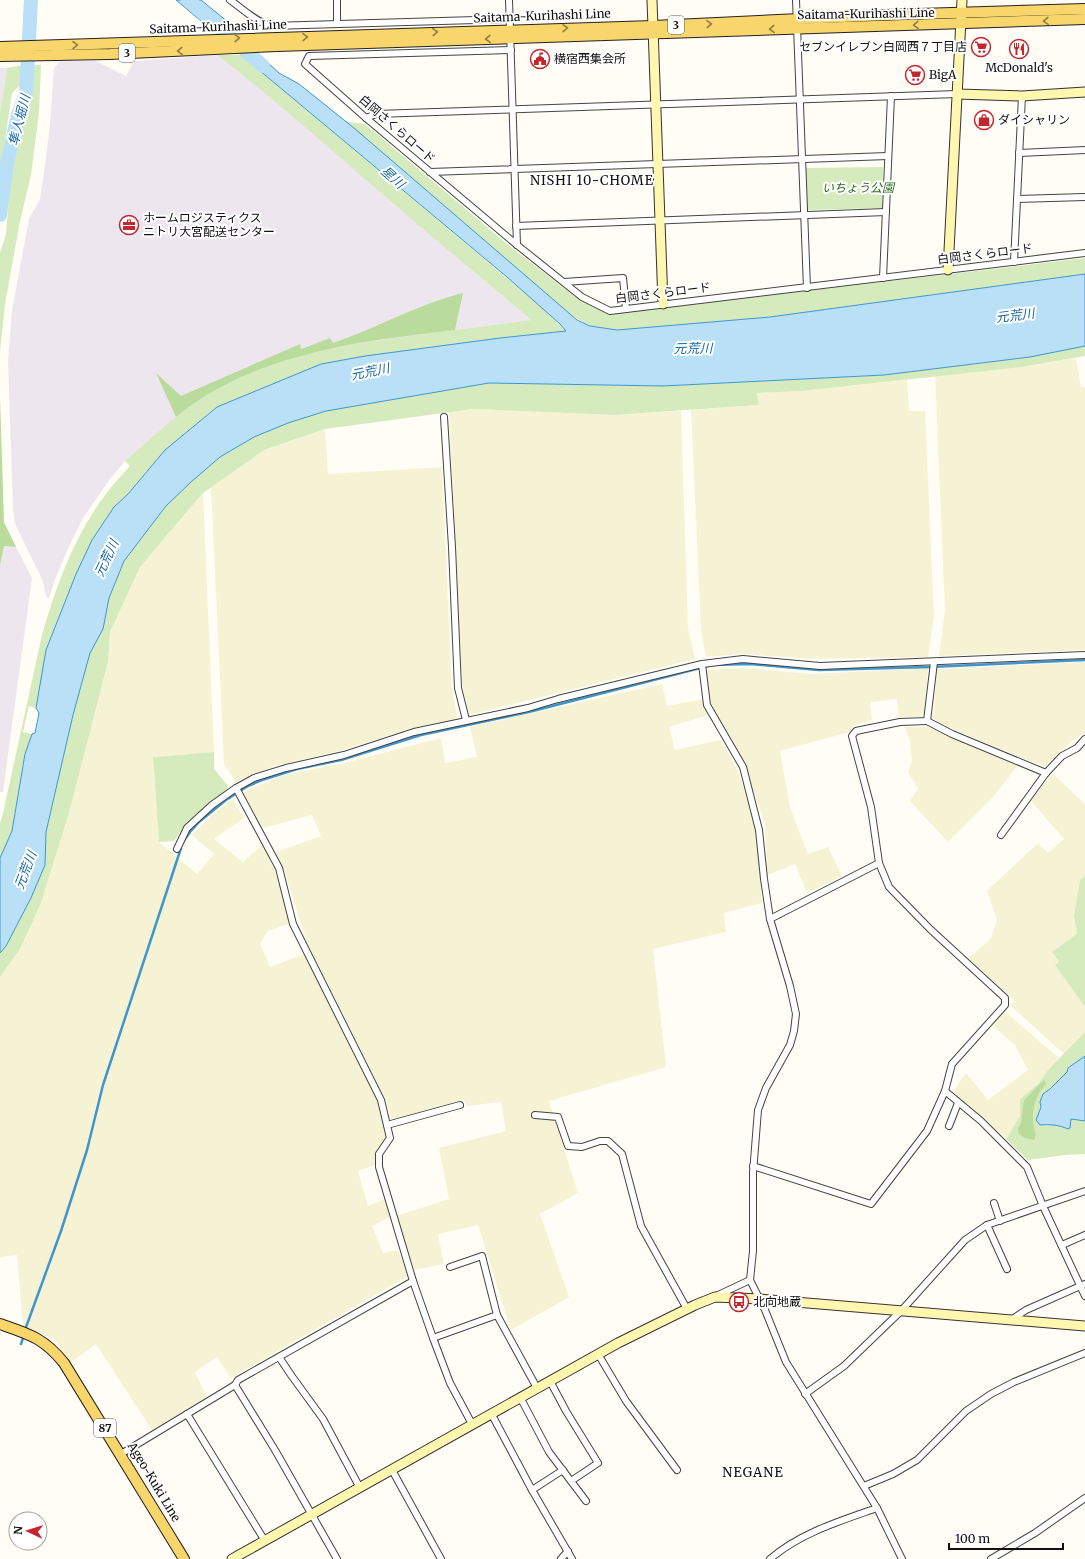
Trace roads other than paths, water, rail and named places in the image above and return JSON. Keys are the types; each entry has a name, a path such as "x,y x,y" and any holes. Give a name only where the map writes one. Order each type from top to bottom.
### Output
{"main road":[{"name":"Saitama-Kurihashi Line","path":"797,24 886,15 1085,10"},
{"name":"Saitama-Kurihashi Line","path":"0,56 17,51 108,44 266,37 510,34 797,24 961,24 1085,19"},
{"name":"Saitama-Kurihashi Line","path":"36,50 110,54 510,34"},
{"name":"Saitama-Kurihashi Line","path":"0,47 17,51"},
{"name":"Ageo-Kuki Line","path":"0,1324 38,1338 56,1353 74,1377 184,1559"}],"street":[{"path":"230,0 253,17 271,26 510,19"},
{"path":"336,0 337,24"},
{"path":"509,0 516,245"},
{"path":"652,0 664,304"},
{"path":"796,0 807,288"},
{"path":"948,270 962,0"},
{"name":"白岡さくらロード","path":"511,50 309,56 305,64 366,118 516,245 582,297 610,311 1085,253"},
{"path":"366,118 376,114 957,94 1022,96 1085,92"},
{"path":"883,278 891,96"},
{"path":"1014,262 1022,96"},
{"path":"1019,153 1085,150"},
{"path":"430,172 888,156"},
{"path":"1017,199 1085,197"},
{"path":"516,226 886,212"},
{"path":"564,282 623,278 626,309"},
{"path":"444,417 452,548 458,688 466,720"},
{"path":"176,849 187,828 212,805 236,788 254,778 286,768 344,755 414,732 528,708 558,699 702,664 743,660 820,666 1085,655"},
{"path":"927,722 934,662"},
{"path":"702,664 707,705 743,767 760,830 764,879 770,919 790,986 796,1014 794,1031 790,1045 766,1088 758,1110 753,1166 753,1251 750,1280 760,1299 786,1362 877,1508 902,1559"},
{"path":"753,1166 871,1204 927,1131 945,1091 952,1064 1005,1004 1004,998 930,929 889,887 879,862 871,807 852,736 856,731 900,722 927,722 1046,773"},
{"path":"1001,835 1046,773 1062,756 1077,748 1084,741"},
{"path":"236,788 279,868 293,924 381,1100 390,1138 379,1154 379,1167 413,1281 433,1338 450,1383 472,1424"},
{"path":"770,919 879,862"},
{"path":"945,1091 981,1121 1027,1167 1043,1206 1083,1285 1085,1296"},
{"path":"949,1126 958,1103"},
{"path":"387,1125 460,1105"},
{"path":"535,1114 558,1117 568,1146 582,1147 600,1141 608,1141 622,1154 642,1226 687,1309"},
{"path":"805,1394 844,1366 901,1311 965,1240 987,1225 1085,1191"},
{"path":"994,1202 1000,1220"},
{"path":"987,1225 1007,1269"},
{"path":"1062,1245 1085,1235"},
{"path":"450,1266 482,1256 497,1315 536,1388"},
{"path":"232,1559 598,1354 687,1309 750,1280"},
{"path":"121,1454 234,1386 238,1380 413,1281"},
{"path":"1010,1320 1026,1310 1083,1285"},
{"path":"715,1297 760,1299 1085,1326"},
{"path":"433,1338 497,1315"},
{"path":"864,1486 894,1474 917,1460 966,1412 991,1394 1014,1382 1085,1353"},
{"path":"598,1354 626,1401 677,1470"},
{"path":"280,1357 291,1376 323,1419 360,1488"},
{"path":"550,1381 566,1411 598,1463 571,1481"},
{"path":"234,1386 275,1450 337,1559"},
{"path":"520,1397 549,1452 586,1501"},
{"path":"491,1413 532,1490 572,1559"},
{"path":"187,1414 265,1541"},
{"path":"392,1470 441,1559"},
{"path":"532,1490 563,1470"},
{"path":"991,1559 1035,1534 1085,1498"},
{"path":"770,1559 778,1552 801,1538 827,1526 877,1508"},
{"path":"561,1559 568,1551"}],"water":[{"path":"176,0 201,0 239,31 214,32"},
{"name":"元荒川","path":"257,53 279,73 299,84 354,128 577,320 590,326 617,330 770,317 1085,274 1085,346 1030,357 884,375 663,386 489,383 326,411 288,423 254,437 220,457 191,482 166,506 124,561 109,598 103,629 90,653 73,715 46,832 45,865 31,898 6,946 0,953 0,858 12,831 25,754 32,734 35,733 39,713 36,708 46,650 76,574 92,540 114,507 128,494 165,450 217,407 321,364 365,356 566,331 507,277 241,55"},
{"path":"1085,1056 1085,1121 1071,1119 1070,1128 1068,1129 1054,1125 1040,1125 1036,1120 1041,1107 1040,1102 1043,1094 1067,1072 1068,1068"}],"waterway":[{"name":"隼人堀川","path":"0,215 7,164 18,115 26,94 31,0"},
{"name":"星川","path":"188,0 263,66"},
{"path":"183,842 199,822 226,800 248,786 262,780 297,769 341,760 421,735 533,711 712,665 750,664 819,670 1085,660"},
{"path":"25,1330 61,1231 87,1150 103,1085 181,848"},
{"path":"21,1344 24,1335"}],"place":[{"name":"セブンイレブン白岡西７丁目店","path":"981,47"},
{"name":"McDonald's","path":"1019,49"},
{"name":"横宿西集会所","path":"540,59"},
{"name":"BigA","path":"915,75"},
{"name":"ダイシャリン","path":"984,120"},
{"name":"ホームロジスティクス ニトリ大宮配送センター","path":"129,225"},
{"name":"北向地蔵","path":"739,1302"}],"district":[{"name":"NISHI 10-CHOME","path":"592,180"},
{"name":"NEGANE","path":"753,1472"}],"park label":[{"name":"いちょう公園","path":"858,188"}]}
